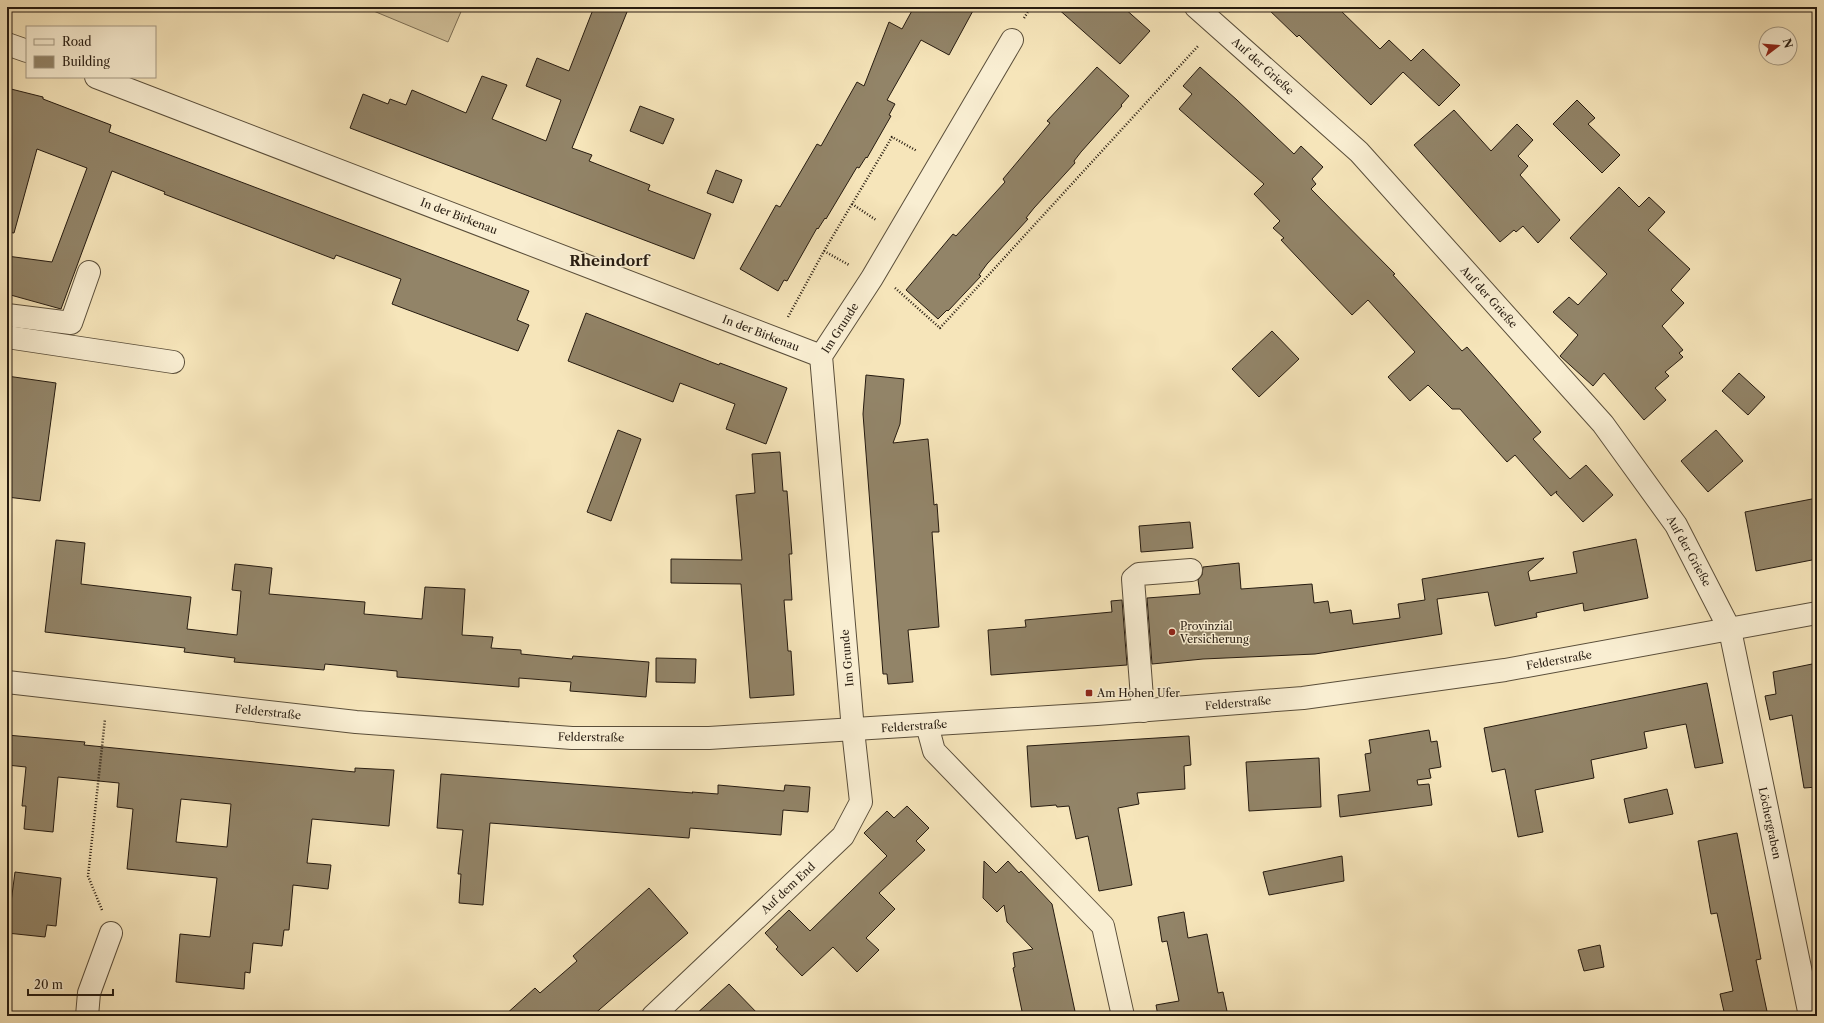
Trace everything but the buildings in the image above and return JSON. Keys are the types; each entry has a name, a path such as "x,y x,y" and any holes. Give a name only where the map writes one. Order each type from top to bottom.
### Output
{"street":[{"name":"Auf der Grieße","path":"1196,7 1359,152 1603,424 1676,525 1730,630"},
{"name":"Im Grunde","path":"853,730 821,356 876,271 1012,40"},
{"path":"7,44 26,51"},
{"name":"In der Birkenau","path":"99,78 821,356"},
{"path":"7,315 71,323 89,272"},
{"path":"7,337 173,362"},
{"path":"1143,711 1133,579 1139,574 1190,570"},
{"name":"Felderstraße","path":"7,682 107,695 356,722 572,738 709,738 1143,711 1303,698 1482,673 1730,630 1817,613"},
{"name":"Löchergraben","path":"1730,630 1810,1016"},
{"path":"927,725 934,751 1103,926 1123,1016"},
{"name":"Auf dem End","path":"653,1016 843,836 861,802 853,730"},
{"path":"87,1016 89,993 111,933"}],"path":[{"path":"876,271 940,328 1217,26"},
{"path":"776,339 824,251 892,137 938,164"},
{"path":"107,695 88,876 111,933"}],"shaded area":[{"path":"364,7 463,7 448,42"}],"place":[{"name":"Provinzial Versicherung","path":"1172,632"},
{"name":"Am Hohen Ufer","path":"1089,693"}],"district":[{"name":"Rheindorf","path":"609,260"}]}
